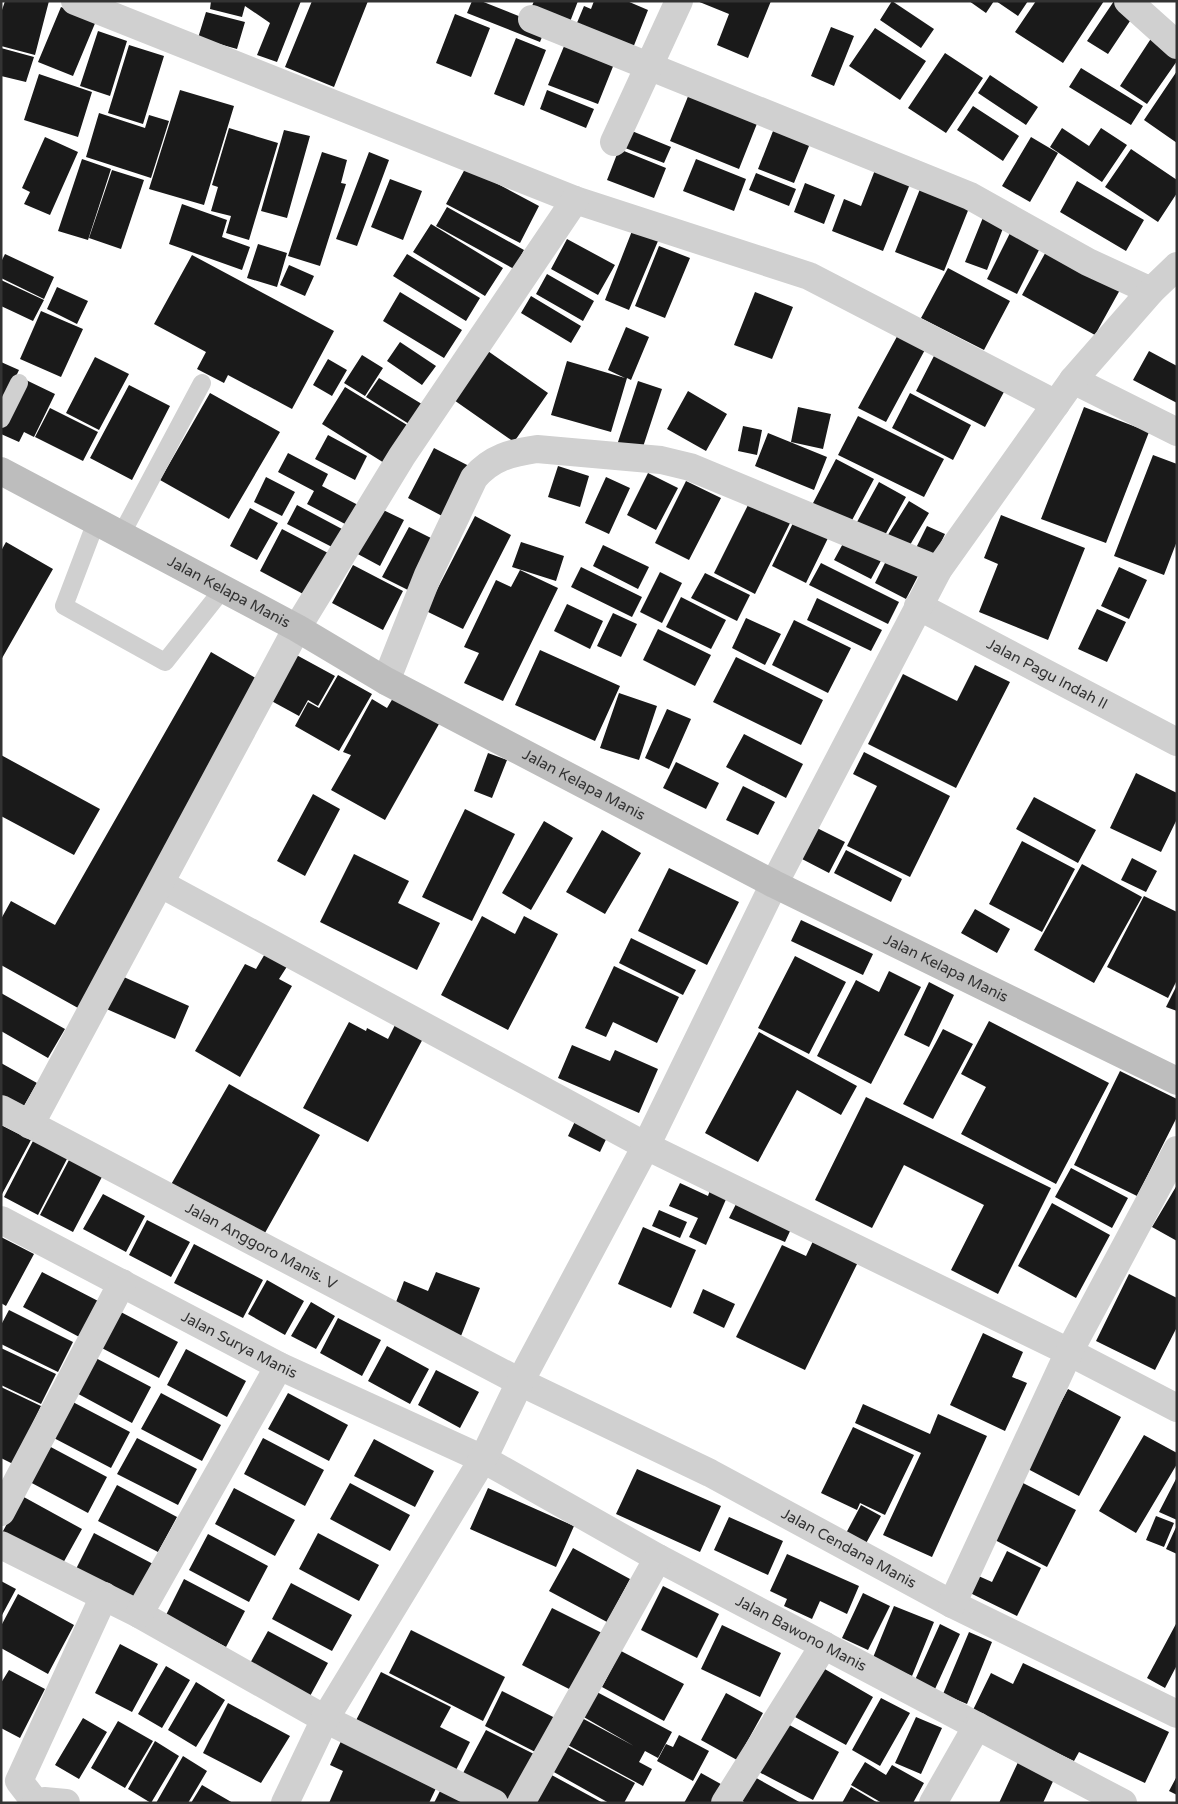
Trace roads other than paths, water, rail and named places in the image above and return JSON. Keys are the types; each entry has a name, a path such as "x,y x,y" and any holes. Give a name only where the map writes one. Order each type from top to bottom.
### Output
{"street":[{"path":"75,1 574,200 809,276 1056,404"},
{"path":"614,142 679,1"},
{"path":"1128,1 1177,45"},
{"path":"532,19 970,196 1088,262 1150,292"},
{"path":"30,1125 297,628 402,456 574,200"},
{"path":"286,1803 325,1720 483,1459 520,1382 646,1146 774,884 938,570 1073,380 1150,292 1177,266"},
{"path":"1073,380 1177,432"},
{"path":"386,681 428,575 474,478 485,465 520,452 537,449 661,460 690,467 938,570"},
{"name":"Jalan Kelapa Manis","path":"1,471 297,628 386,681 774,884 1177,1080"},
{"name":"Jalan Pagu Indah II","path":"918,606 1177,742"},
{"path":"161,884 646,1146 1069,1352 1177,1408"},
{"name":"Jalan Anggoro Manis. V","path":"1,1109 520,1382"},
{"path":"952,1604 1069,1352 1177,1150"},
{"name":"Jalan Surya Manis","path":"1,1220 279,1366 483,1459"},
{"path":"1,1512 122,1283"},
{"path":"139,1614 279,1366"},
{"name":"Jalan Cendana Manis","path":"520,1382 710,1473 952,1604 1177,1714"},
{"name":"Jalan Bawono Manis","path":"483,1459 658,1558 1123,1803"},
{"path":"1,1545 139,1614 325,1720 494,1803"},
{"path":"520,1803 658,1558"},
{"path":"66,1803 44,1801 36,1803 10,1773 104,1596"},
{"path":"725,1803 824,1645"},
{"path":"933,1803 977,1726"}],"lane":[{"path":"1,419 19,383"},
{"path":"121,534 202,383"},
{"path":"96,522 64,606 165,662 223,589"}]}
